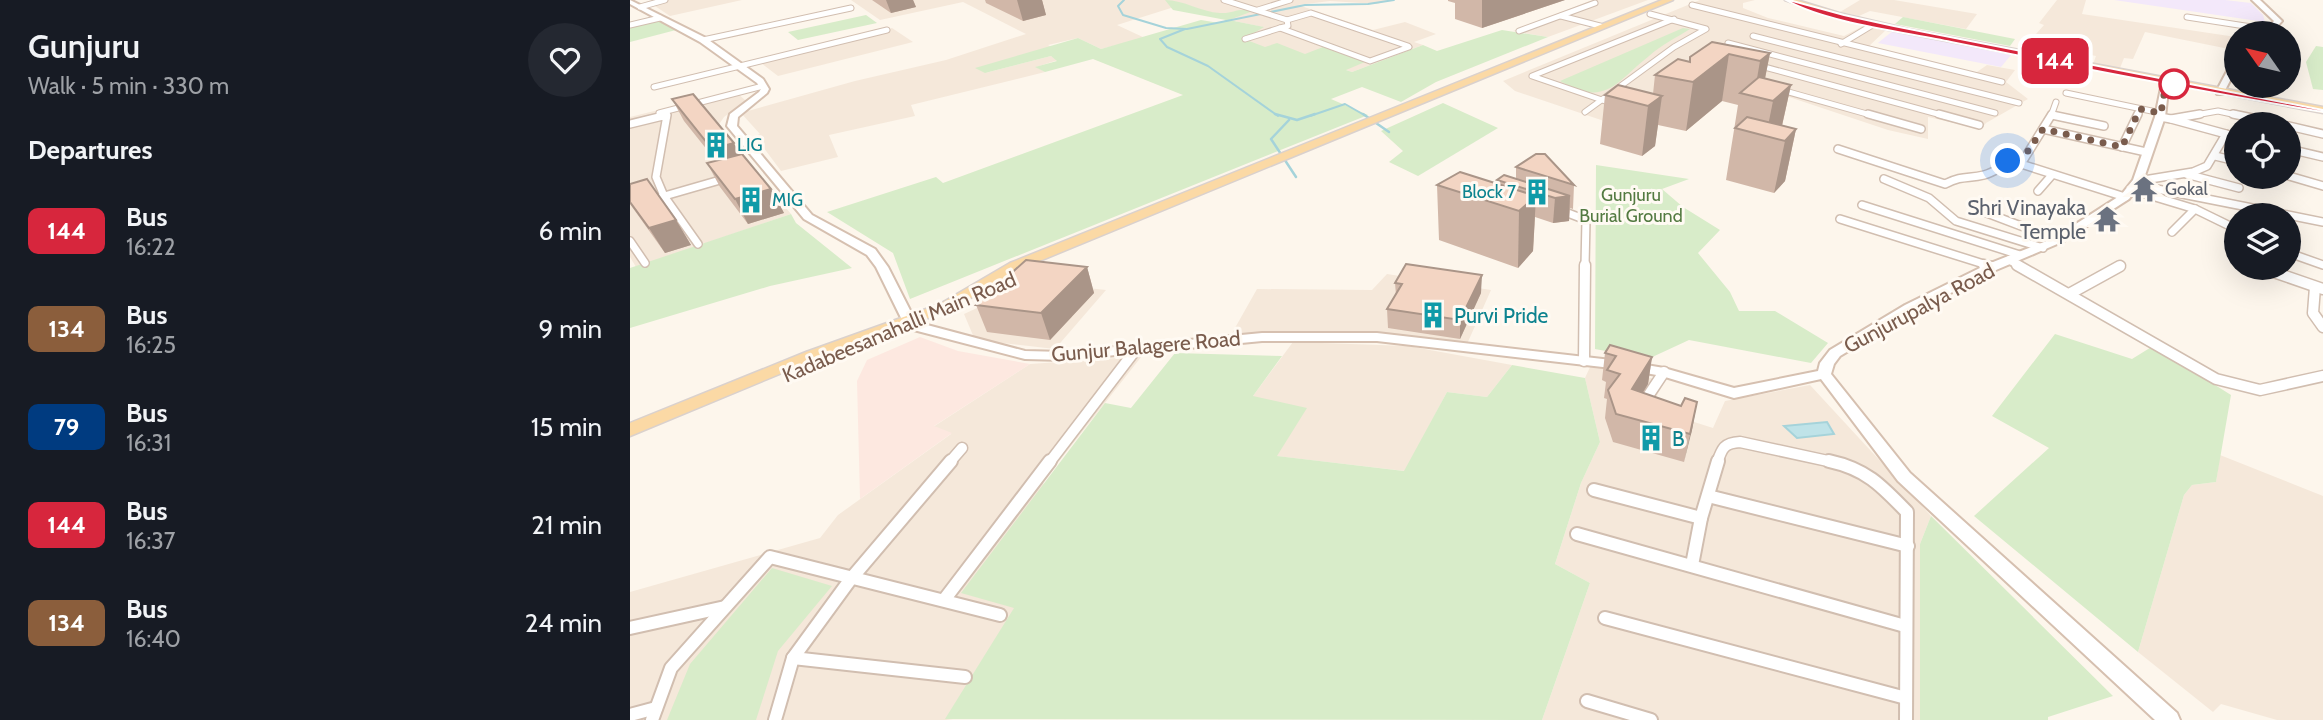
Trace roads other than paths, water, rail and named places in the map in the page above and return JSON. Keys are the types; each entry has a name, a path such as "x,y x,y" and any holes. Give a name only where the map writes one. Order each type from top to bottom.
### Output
{"main road":[{"name":"Kadabeesanahalli Main Road","path":"630,441 1376,126 1396,109 1669,0"},
{"path":"1789,0 1874,24 2166,83 2323,110"},
{"name":"Kadabeesanahalli Main Road","path":"1452,86 1479,83 1648,14 1688,2"},
{"name":"Kadabeesanahalli Main Road","path":"630,430 812,355 910,324"}],"street":[{"path":"635,4 665,0"},
{"path":"1224,0 1287,20 1311,13 1409,47 1370,61 1280,28"},
{"path":"1258,10 1290,0"},
{"path":"2257,1 2278,21"},
{"path":"1688,2 2002,82"},
{"path":"1519,31 1595,3"},
{"path":"635,4 703,40 763,86 763,93 733,116 732,126 760,169 808,218 871,252 882,267 910,324"},
{"path":"703,40 851,8"},
{"path":"1585,112 1605,101 1655,58 1700,32 1672,20 1648,14"},
{"path":"1561,16 1601,26"},
{"path":"2187,17 2224,24"},
{"path":"630,24 660,18"},
{"path":"1245,39 1288,26 1287,20"},
{"path":"1605,101 1532,76 1672,20"},
{"path":"1874,24 1772,87 1921,129"},
{"path":"2195,25 2224,29"},
{"path":"667,90 887,30"},
{"path":"1752,36 2019,103"},
{"path":"1728,43 1995,113"},
{"path":"1753,64 1979,125"},
{"path":"654,87 743,69"},
{"path":"2133,188 2146,152 2164,116 2166,83"},
{"path":"630,122 763,86"},
{"path":"2220,92 2224,86"},
{"path":"2066,93 2140,109 2224,133"},
{"path":"2021,161 2052,114 2056,102"},
{"path":"2122,147 2140,109"},
{"path":"2164,116 2224,112"},
{"path":"2052,114 2104,126"},
{"path":"630,122 667,115 656,177 664,196 698,244"},
{"path":"2043,129 2082,142 2146,152"},
{"path":"2301,129 2323,134"},
{"path":"2133,188 2207,166 2216,156 2224,138"},
{"path":"1838,149 1945,184 1961,176 1985,175 2008,161 2021,161"},
{"path":"2301,152 2323,157"},
{"path":"2216,156 2224,158"},
{"path":"2021,161 2025,166 2052,175 2323,222"},
{"path":"652,200 742,174"},
{"path":"2184,174 2224,184"},
{"path":"2038,191 2052,175"},
{"path":"1884,179 1929,198 1956,221 2043,248"},
{"path":"2301,180 2323,186"},
{"name":"Gunjurupalya Road","path":"2133,188 2058,240 1992,267 1910,308 1849,345 1827,363 1824,374 1904,477 2170,720"},
{"path":"2160,194 2224,223"},
{"path":"1862,205 2015,258 2216,379 2260,390 2323,376"},
{"path":"1545,206 1586,220 1584,361"},
{"path":"2172,232 2195,209"},
{"path":"1979,210 2058,240"},
{"path":"1840,219 1992,267"},
{"path":"630,241 645,263"},
{"path":"2301,257 2323,265"},
{"path":"2071,293 2120,266"},
{"path":"2296,280 2319,288 2313,313 2323,327"},
{"name":"Gunjur Balagere Road","path":"910,324 1025,355 1064,356 1262,337 1377,337 1664,372 1734,393 1824,374"},
{"path":"944,600 1137,348"},
{"path":"1661,409 1646,403 1664,372"},
{"path":"1692,565 1701,518 1722,448 1728,443 1740,442 1855,467 1881,485 1907,512 1906,720"},
{"path":"775,720 793,658 850,580 962,448"},
{"path":"1881,485 1904,477"},
{"path":"1594,491 1701,518"},
{"path":"1708,496 1908,545"},
{"path":"1577,534 1905,626"},
{"path":"630,715 654,714 671,668 770,557 850,580 1000,615"},
{"path":"630,628 725,607"},
{"path":"1605,618 1906,698"},
{"path":"793,658 965,677"},
{"path":"1587,701 1651,720"}],"water":[{"path":"1827,422 1834,434 1797,438 1784,426"}],"waterway":[{"path":"1124,0 1118,6 1123,15 1166,28 1187,29 1305,5 1368,4 1394,0"},
{"path":"1185,29 1160,39 1167,47 1208,66 1275,114"},
{"path":"1310,116 1345,104 1365,116"},
{"path":"1275,114 1297,120 1315,114"},
{"path":"1365,116 1389,132"},
{"path":"1289,120 1271,139 1296,177"}],"place":[{"name":"LIG","path":"716,145"},
{"name":"Gokal","path":"2144,189"},
{"name":"Block 7","path":"1537,192"},
{"name":"MIG","path":"751,200"},
{"name":"Shri Vinayaka Temple","path":"2107,219"},
{"name":"Purvi Pride","path":"1433,315"},
{"name":"B","path":"1651,438"}],"park label":[{"name":"Gunjuru Burial Ground","path":"1631,206"}]}
